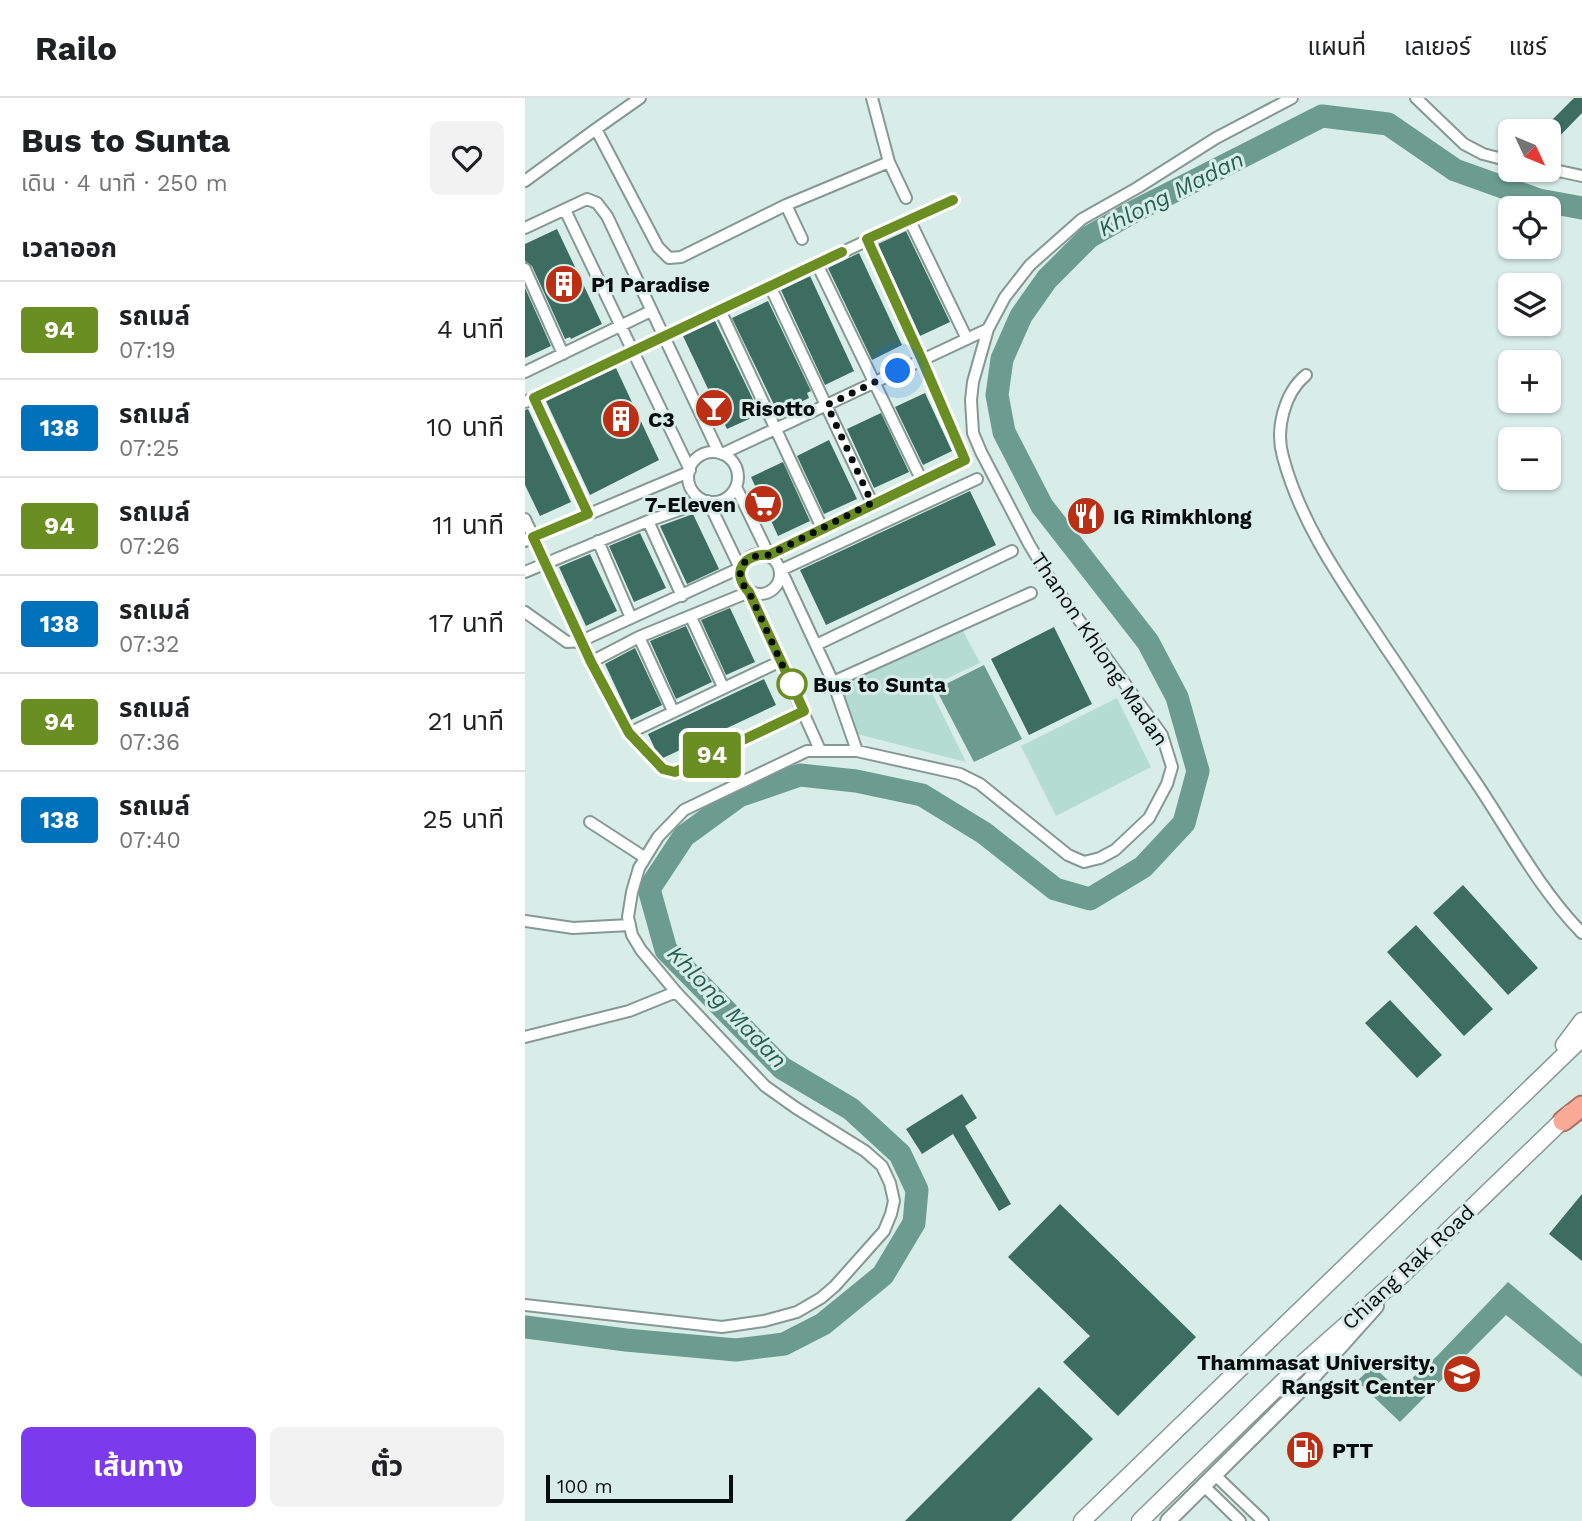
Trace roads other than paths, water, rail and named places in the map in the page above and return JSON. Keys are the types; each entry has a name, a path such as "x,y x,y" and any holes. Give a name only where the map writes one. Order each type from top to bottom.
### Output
{"highway":[{"path":"1563,1121 1582,1106"}],"main road":[{"path":"1541,1079 1582,1021"},
{"name":"Chiang Rak Road","path":"1082,1521 1582,1038"},
{"name":"Chiang Rak Road","path":"1140,1521 1294,1371 1399,1278 1563,1121 1582,1098"}],"street":[{"path":"525,181 640,98"},
{"path":"872,98 889,162 906,198"},
{"path":"1263,98 1271,108"},
{"name":"Thanon Khlong Madan","path":"630,925 628,917 632,892 644,857 658,837 684,810 795,756 820,750 857,751 960,774 979,783 1068,855 1084,862 1115,850 1149,818 1172,768 1162,735 1053,584 991,473 973,433 973,382 988,329 1005,297 1030,265 1081,219 1292,98"},
{"path":"1416,98 1464,144 1498,158"},
{"path":"596,129 658,247 669,258 681,257 786,205 889,162"},
{"path":"1561,172 1582,176"},
{"path":"525,228 587,199 597,203 607,216 721,454 737,469 736,487 769,555"},
{"path":"588,514 530,400 953,200"},
{"path":"786,205 802,239"},
{"path":"565,210 689,471 690,486 699,497 707,501 740,568 739,577 742,584 749,592 820,750"},
{"path":"910,220 967,339"},
{"path":"769,555 965,460 867,239"},
{"path":"817,264 921,479"},
{"path":"525,269 563,354"},
{"path":"770,286 872,503"},
{"path":"720,310 822,528"},
{"path":"525,372 651,311"},
{"path":"529,539 689,471 701,456 721,454 988,329"},
{"path":"1306,375 1296,383 1279,432 1283,456 1307,521 1346,590 1444,738 1556,902 1582,933"},
{"path":"781,569 977,479"},
{"path":"525,572 649,521 707,501 720,501 727,498 736,487"},
{"path":"525,519 529,539 629,733 663,769 675,772 804,711"},
{"path":"649,521 682,596"},
{"path":"598,541 631,618"},
{"path":"816,645 1012,551"},
{"path":"525,612 567,642 581,641 740,568 748,558 769,555 781,569 833,682 857,751"},
{"path":"591,662 639,638 749,592 757,594 780,580 781,569"},
{"path":"833,682 1031,593"},
{"path":"691,617 723,687"},
{"path":"639,638 673,711"},
{"path":"629,733 781,661"},
{"path":"590,822 644,857"},
{"path":"525,921 573,928 630,925 641,950 676,992 765,1086 865,1151 882,1166 894,1200 884,1231 853,1267 821,1298 797,1312 744,1326 697,1325 525,1305"},
{"path":"525,1037 629,1011 676,992"},
{"path":"1168,1521 1308,1382 1399,1278"},
{"path":"1216,1476 1263,1521"},
{"path":"1204,1486 1240,1521"}],"waterway":[{"name":"Khlong Madan","path":"525,1327 736,1350 784,1344 823,1324 883,1275 914,1223 917,1190 900,1154 851,1109 782,1068 666,950 649,889 684,836 739,796 800,775 856,781 922,795 984,833 1055,889 1090,899 1143,867 1184,823 1198,771 1177,697 1148,642 1042,506 1004,432 997,395 1002,359 1021,316 1047,279 1089,237 1322,116 1388,124 1455,170 1539,200 1582,208"}],"place":[{"name":"P1 Paradise","path":"564,284"},
{"name":"Risotto","path":"714,408"},
{"name":"C3","path":"621,419"},
{"name":"7-Eleven","path":"763,504"},
{"name":"IG Rimkhlong","path":"1086,516"},
{"name":"Bus to Sunta","path":"792,684"},
{"name":"Thammasat University, Rangsit Center","path":"1462,1374"},
{"name":"PTT","path":"1305,1450"}]}
